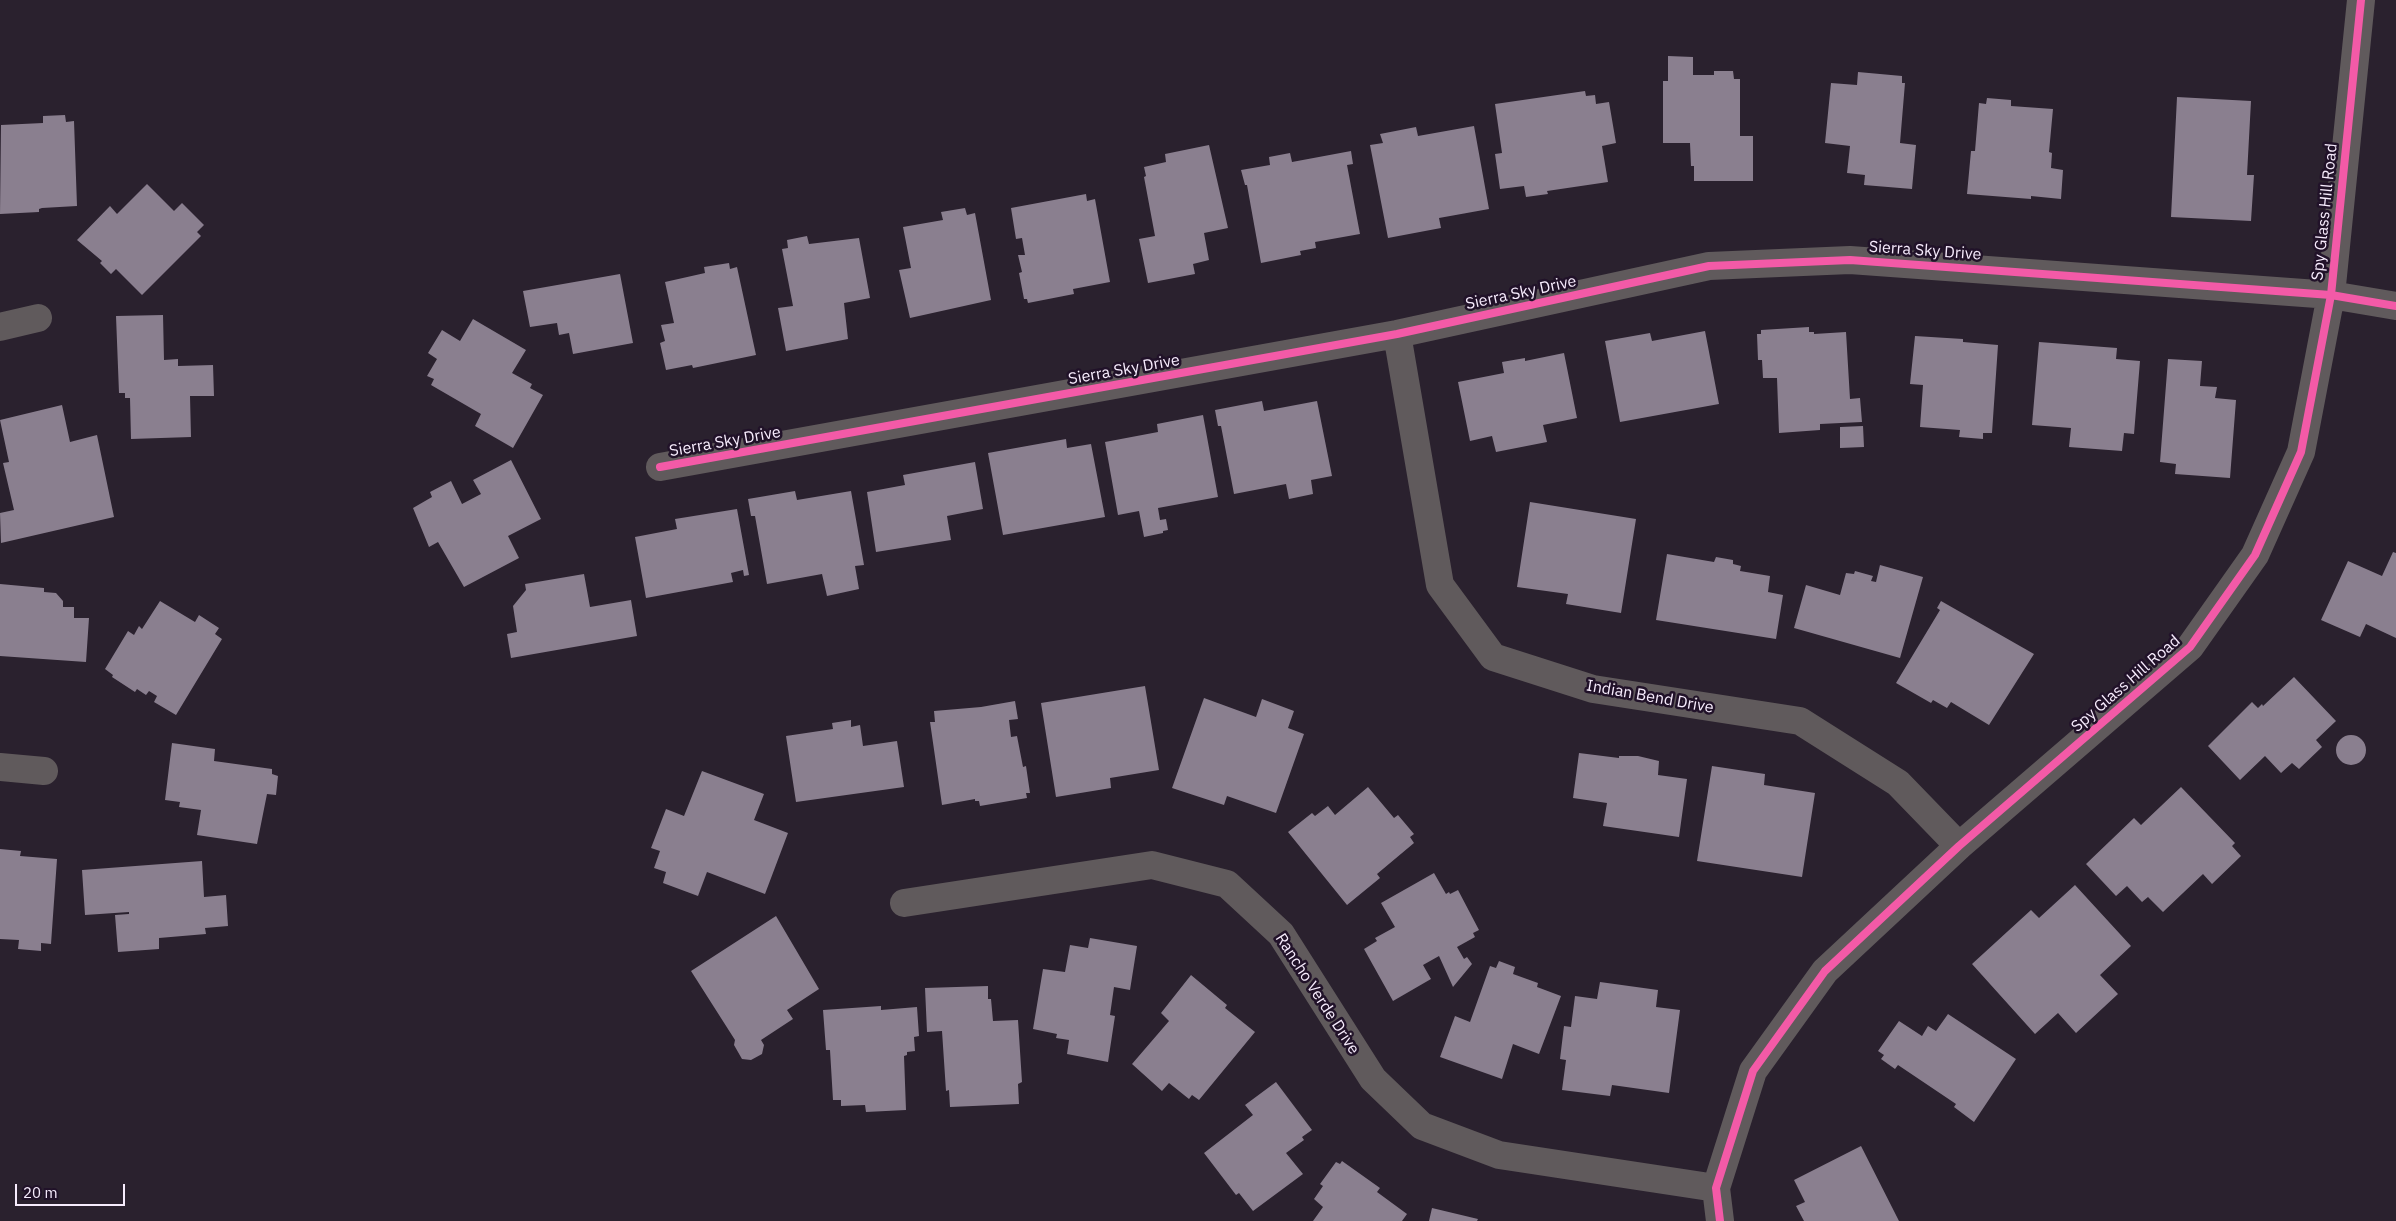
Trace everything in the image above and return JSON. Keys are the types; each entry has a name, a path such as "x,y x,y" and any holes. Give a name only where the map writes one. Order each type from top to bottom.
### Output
{"street":[{"name":"Spy Glass Hill Road","path":"1720,1221 1716,1188 1753,1071 1826,971 1959,846 2190,647 2255,555 2301,452 2330,295 2361,0"},
{"name":"Sierra Sky Drive","path":"660,467 1397,334 1709,266 1850,260 2330,295 2396,306"},
{"path":"0,327 38,318"},
{"name":"Indian Bend Drive","path":"1397,334 1440,585 1493,657 1593,689 1800,721 1898,783 1959,846"},
{"path":"0,767 44,771"},
{"name":"Rancho Verde Drive","path":"904,903 1152,865 1227,884 1281,934 1373,1079 1422,1126 1499,1155 1716,1188"}],"building":[{"path":"1668,56 1693,57 1693,75 1714,75 1714,71 1733,71 1734,79 1740,79 1740,136 1753,136 1753,181 1694,181 1694,166 1691,166 1690,143 1663,143 1663,81 1668,81"},
{"path":"1858,72 1902,76 1902,83 1905,83 1900,143 1916,145 1912,189 1864,185 1865,175 1847,173 1850,146 1825,143 1831,83 1857,85"},
{"path":"1585,91 1586,96 1595,95 1596,104 1609,102 1616,143 1602,146 1608,182 1547,191 1548,194 1526,197 1524,186 1500,189 1495,154 1502,153 1495,104"},
{"path":"2177,97 2251,101 2247,175 2254,175 2251,221 2171,217"},
{"path":"1987,98 2011,100 2011,106 2053,109 2049,152 2052,153 2051,168 2063,170 2061,199 2031,196 2031,199 1967,194 1971,151 1975,151 1979,103 1986,104"},
{"path":"65,115 66,122 74,121 77,206 42,208 39,209 39,212 0,214 1,125 43,123 43,116"},
{"path":"1474,126 1489,209 1439,218 1441,228 1388,238 1370,145 1383,143 1380,134 1416,127 1418,136"},
{"path":"1209,145 1228,228 1204,233 1209,260 1193,264 1195,274 1148,283 1139,239 1155,236 1144,177 1146,176 1144,167 1166,162 1165,154"},
{"path":"1351,151 1353,164 1347,165 1360,234 1315,242 1316,248 1300,251 1301,255 1261,263 1247,185 1245,185 1241,170 1270,165 1269,157 1290,153 1292,162"},
{"path":"147,184 174,211 182,203 204,225 197,232 201,236 142,295 116,269 111,274 100,263 102,261 77,240 110,206 117,214"},
{"path":"1086,194 1087,201 1095,199 1110,282 1073,289 1074,294 1028,303 1027,299 1024,299 1019,273 1022,272 1018,255 1025,255 1022,238 1016,239 1011,208"},
{"path":"965,208 967,215 975,213 991,300 910,318 899,270 911,268 903,227 943,220 941,212"},
{"path":"807,236 809,244 859,238 870,298 844,303 848,339 786,351 778,308 793,306 782,249 788,248 787,240"},
{"path":"729,263 730,269 737,267 756,355 693,368 692,365 666,370 660,343 665,341 661,325 674,323 665,282 705,273 704,267"},
{"path":"620,274 633,343 573,354 569,333 559,335 557,323 530,327 523,291"},
{"path":"163,315 164,360 178,359 178,366 213,365 214,396 190,396 191,437 131,439 130,398 125,398 125,393 119,393 116,316"},
{"path":"473,319 526,350 512,373 532,384 530,388 543,395 513,448 475,426 481,414 431,385 434,379 427,376 437,359 428,353 442,330 460,341"},
{"path":"1809,327 1809,332 1814,332 1814,334 1846,332 1850,399 1860,398 1862,422 1820,424 1820,430 1779,433 1777,378 1763,378 1762,360 1758,360 1757,334 1761,334 1761,330"},
{"path":"1705,331 1719,404 1620,422 1605,341 1650,333 1652,341"},
{"path":"1915,336 1963,339 1963,342 1998,345 1992,433 1983,433 1983,439 1959,437 1960,430 1920,427 1923,385 1910,384"},
{"path":"2039,342 2117,348 2116,359 2140,361 2134,434 2124,433 2122,451 2069,447 2071,428 2032,425"},
{"path":"1564,353 1577,418 1543,425 1547,442 1496,452 1492,436 1470,441 1458,382 1504,373 1502,362 1525,358 1525,361"},
{"path":"2168,359 2202,361 2200,386 2217,387 2215,398 2236,400 2230,478 2175,474 2176,464 2160,462"},
{"path":"1262,401 1264,411 1317,401 1332,476 1311,480 1313,494 1289,499 1286,484 1234,494 1221,426 1218,426 1215,410"},
{"path":"62,405 70,442 97,435 114,517 1,543 0,513 14,510 3,463 9,462 0,420"},
{"path":"1203,415 1218,497 1158,508 1160,520 1166,519 1168,530 1144,537 1139,511 1118,515 1105,442 1158,432 1157,424"},
{"path":"1863,426 1864,447 1840,448 1840,427"},
{"path":"1066,439 1067,448 1091,444 1105,517 1003,535 988,453"},
{"path":"511,460 541,519 508,536 519,558 464,587 438,542 429,547 413,508 432,497 430,492 451,481 462,504 481,494 473,480"},
{"path":"975,462 983,509 947,516 951,540 876,552 867,492 905,485 903,475"},
{"path":"795,491 797,500 851,491 864,565 855,566 859,589 827,596 822,574 767,584 755,516 751,516 748,499"},
{"path":"1530,502 1636,519 1621,613 1566,604 1568,594 1517,587"},
{"path":"737,509 749,575 744,576 743,570 731,573 733,582 646,598 635,537 677,529 675,519"},
{"path":"2393,552 2396,553 2396,638 2366,624 2360,637 2321,620 2348,561 2382,576"},
{"path":"1667,554 1714,562 1716,557 1733,560 1733,564 1741,566 1740,571 1770,576 1768,592 1783,595 1776,639 1656,620"},
{"path":"1880,565 1923,577 1900,658 1794,628 1806,585 1840,595 1846,573 1854,574 1855,571 1873,576 1871,581 1876,582"},
{"path":"584,574 590,607 631,600 637,636 511,658 507,634 517,632 513,606 526,590 525,584"},
{"path":"0,584 44,588 44,592 56,593 63,601 63,607 74,607 74,618 89,618 86,662 0,656"},
{"path":"160,601 195,622 199,615 219,628 215,634 222,639 176,715 154,702 157,696 149,691 146,695 137,689 135,692 112,677 113,675 105,669 128,631 134,635 139,626 142,629"},
{"path":"1941,601 2034,654 1989,725 1951,702 1947,708 1933,700 1931,703 1896,683 1940,610 1937,608"},
{"path":"2294,677 2336,721 2316,740 2322,747 2299,769 2292,763 2281,773 2265,756 2240,780 2208,746 2252,702 2258,708 2262,704 2263,706"},
{"path":"1145,686 1159,770 1110,778 1111,788 1056,797 1041,703"},
{"path":"1204,698 1256,717 1262,699 1294,711 1288,728 1304,734 1276,813 1227,796 1224,805 1172,788"},
{"path":"1015,701 1018,719 1009,720 1011,737 1017,736 1023,767 1026,766 1030,793 1026,793 1027,798 980,806 979,801 975,801 975,799 942,805 930,722 935,722 934,711 981,707"},
{"path":"851,720 851,727 860,725 863,746 897,741 904,787 796,802 786,736 833,729 832,723"},
{"path":"2351,735 2361,740 2366,750 2361,760 2351,765 2341,760 2336,750 2341,740"},
{"path":"172,743 215,749 214,761 272,769 272,774 278,776 276,795 267,794 257,844 197,835 201,810 179,807 180,802 165,800"},
{"path":"1579,753 1619,758 1619,756 1638,756 1659,761 1658,775 1687,779 1679,837 1603,826 1607,803 1573,798"},
{"path":"1712,766 1765,774 1764,785 1815,793 1802,877 1697,861"},
{"path":"702,771 764,794 754,820 788,833 765,894 707,872 698,896 663,883 666,872 654,868 660,851 651,848 666,809 684,816"},
{"path":"1368,787 1394,818 1398,815 1414,834 1410,837 1414,843 1377,874 1380,878 1347,905 1288,832 1312,813 1315,816 1328,806 1335,815"},
{"path":"2181,787 2235,843 2232,846 2241,856 2212,884 2203,874 2163,912 2148,897 2142,902 2127,886 2116,896 2086,864 2134,818 2141,825"},
{"path":"0,849 21,851 20,856 57,859 51,944 41,943 41,951 18,949 19,940 0,939"},
{"path":"202,861 204,897 226,895 228,926 205,928 206,934 159,938 159,949 118,952 115,915 129,914 129,912 85,915 82,870"},
{"path":"1434,873 1446,894 1458,890 1479,930 1473,933 1475,937 1457,947 1464,959 1467,957 1472,964 1453,987 1439,956 1423,965 1431,979 1393,1001 1364,949 1377,941 1375,938 1395,927 1381,903"},
{"path":"2075,885 2131,946 2100,975 2118,994 2076,1033 2058,1013 2035,1034 1972,964 2031,910 2039,918"},
{"path":"776,916 819,989 787,1010 793,1019 761,1040 764,1045 762,1054 751,1060 742,1059 734,1045 735,1040 691,971"},
{"path":"1090,938 1137,946 1130,990 1114,987 1110,1015 1115,1016 1108,1062 1067,1054 1069,1040 1056,1038 1057,1034 1033,1029 1043,969 1065,972 1070,945 1088,948"},
{"path":"1499,961 1515,967 1513,974 1538,983 1537,987 1561,996 1539,1054 1513,1044 1502,1079 1440,1057 1455,1016 1470,1022 1490,966 1496,968"},
{"path":"1191,975 1227,1005 1225,1008 1255,1032 1199,1100 1192,1095 1189,1099 1169,1083 1162,1091 1132,1064 1169,1021 1161,1013"},
{"path":"1600,982 1658,990 1656,1007 1680,1010 1669,1093 1612,1085 1610,1096 1562,1090 1566,1060 1560,1059 1564,1026 1571,1027 1575,996 1597,999"},
{"path":"988,986 988,999 991,999 993,1021 1018,1020 1022,1082 1018,1084 1019,1104 950,1107 949,1090 946,1091 942,1031 927,1032 925,988"},
{"path":"881,1006 881,1010 917,1007 919,1036 914,1037 915,1051 907,1052 907,1055 904,1056 906,1110 866,1112 865,1105 841,1106 841,1100 833,1100 830,1050 826,1050 823,1010"},
{"path":"1948,1014 2016,1059 1974,1122 1954,1107 1956,1104 1898,1065 1895,1069 1881,1059 1884,1055 1878,1051 1899,1021 1922,1036 1928,1026 1936,1031"},
{"path":"1276,1082 1312,1130 1302,1137 1304,1140 1286,1153 1303,1174 1253,1211 1239,1193 1236,1195 1204,1153 1253,1115 1245,1105"},
{"path":"1861,1146 1899,1221 1804,1221 1796,1206 1805,1202 1794,1180"},
{"path":"1342,1161 1380,1188 1377,1192 1407,1214 1402,1221 1313,1221 1323,1207 1314,1199 1323,1186 1320,1184 1336,1162 1340,1164"},
{"path":"1432,1208 1478,1219 1477,1221 1429,1221"}],"cycle path":[{"path":"1720,1221 1716,1188 1753,1071 1825,971 1959,846 2190,647 2255,555 2301,452 2331,295 2361,0"},
{"path":"660,467 1397,334 1709,266 1850,260 2331,295 2396,306"}]}
